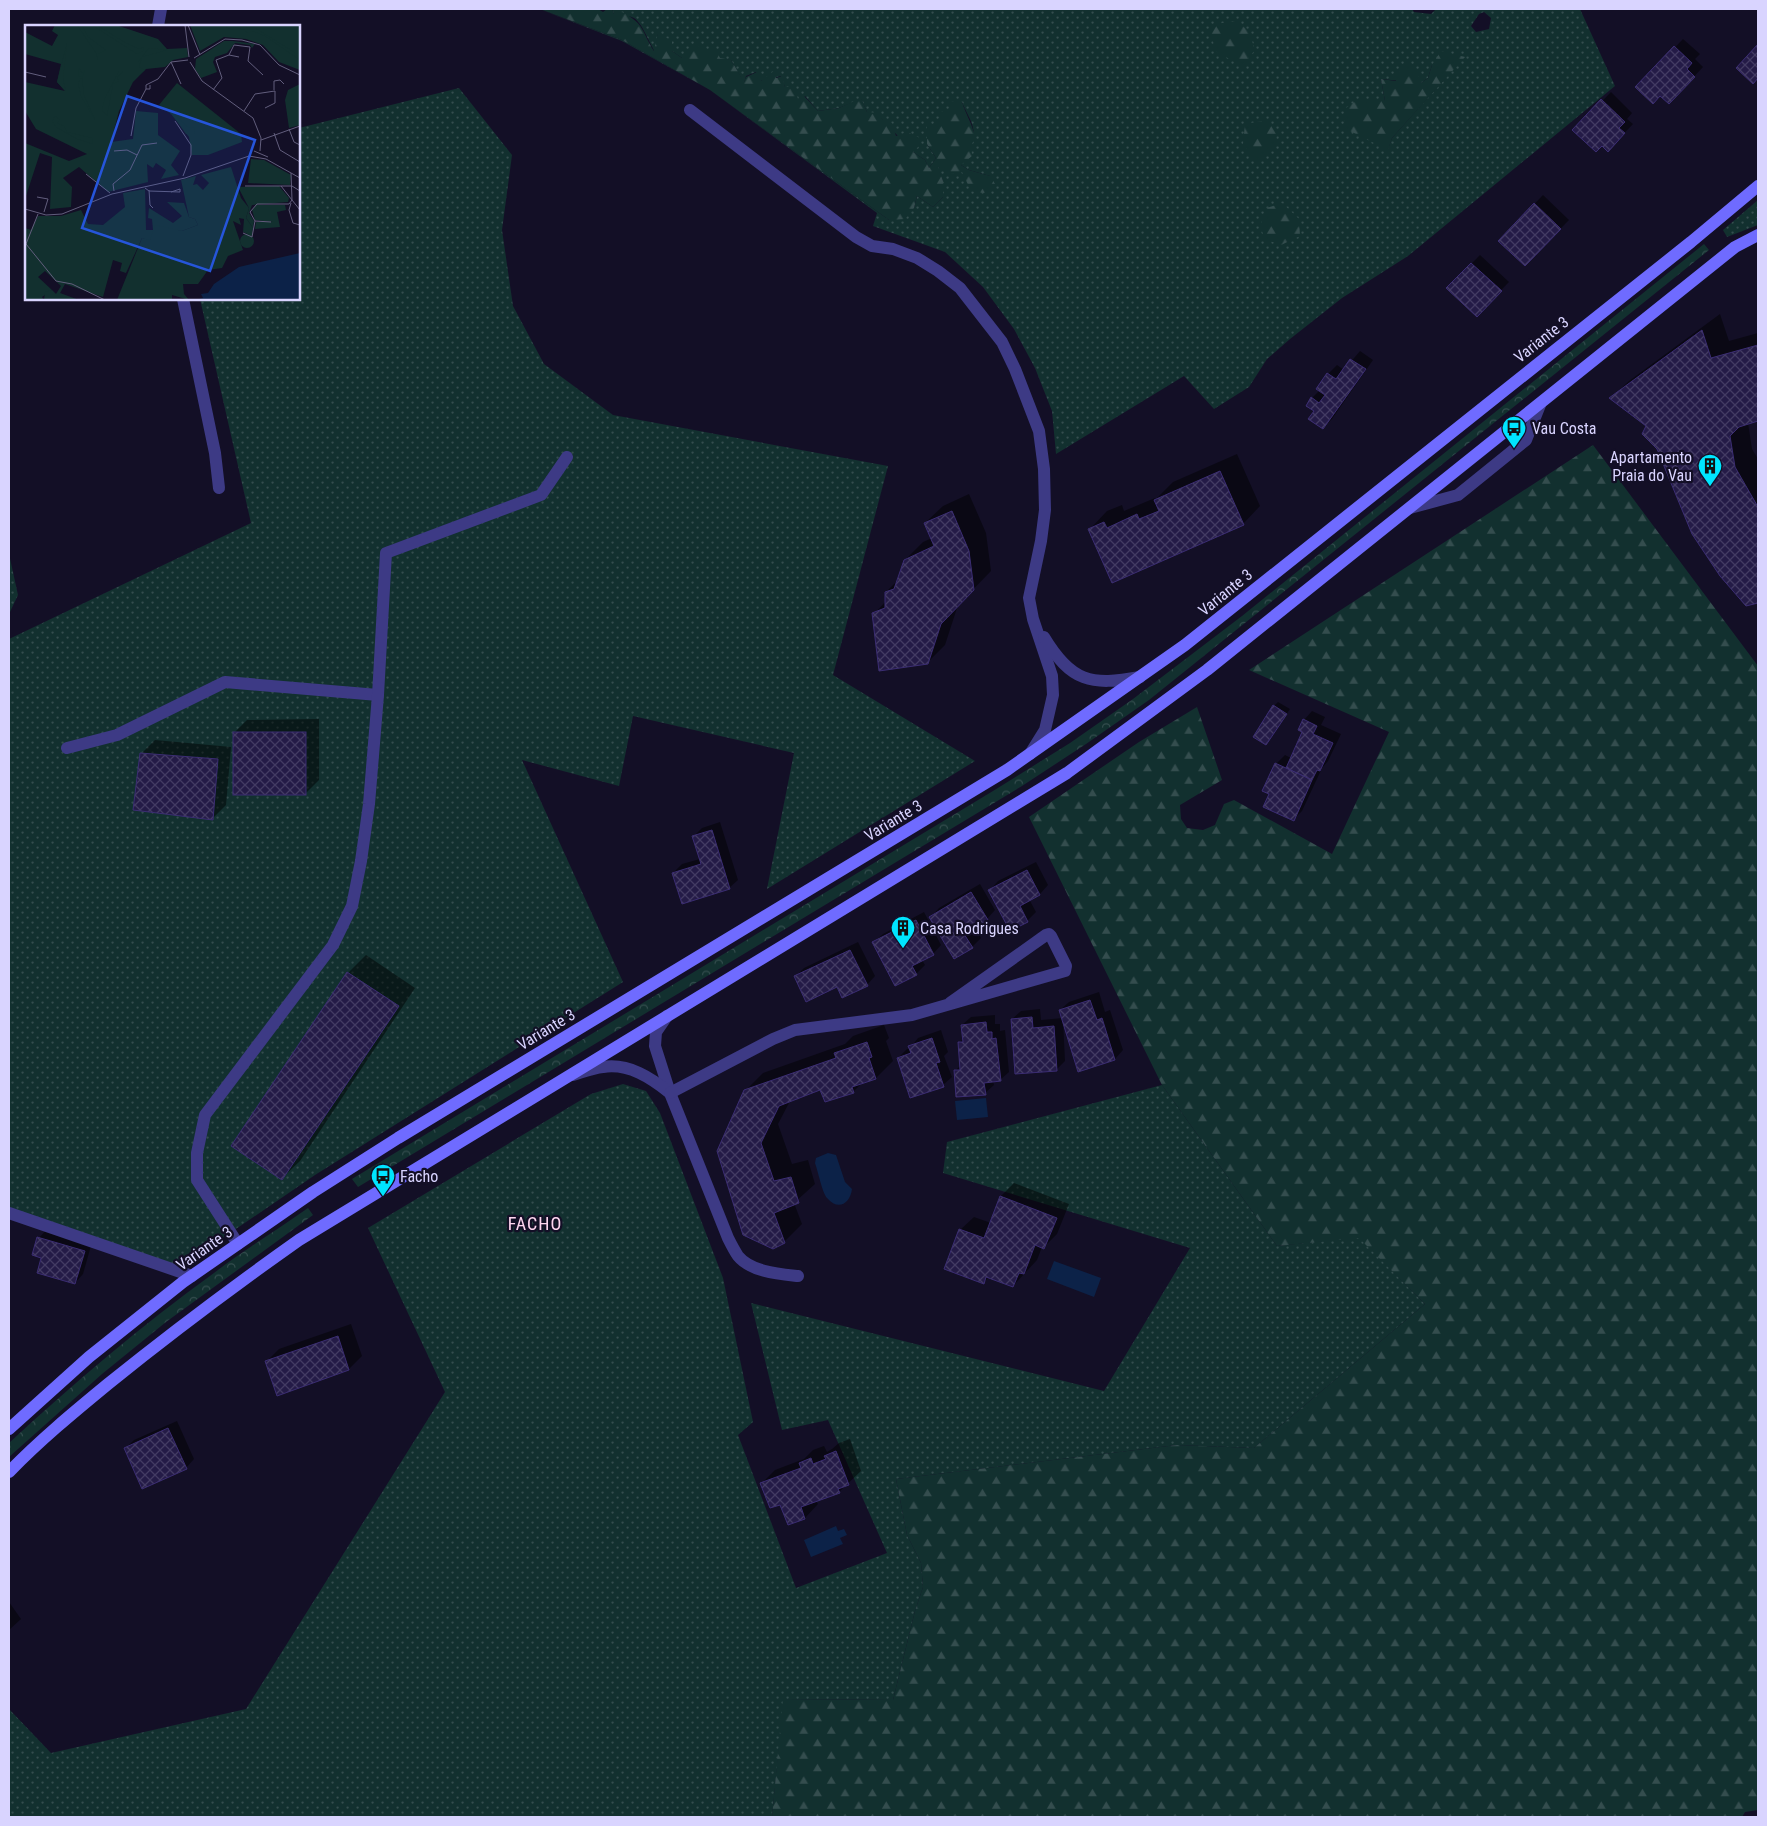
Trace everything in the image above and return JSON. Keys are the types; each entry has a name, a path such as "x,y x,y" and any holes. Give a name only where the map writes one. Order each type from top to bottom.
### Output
{"main road":[{"name":"Variante 3","path":"9,1430 89,1357 192,1276 313,1192 398,1138 990,780 1185,645 1758,186"},
{"path":"9,1472 73,1413 132,1365 228,1290 299,1240 1067,773 1207,670 1735,247 1758,235"}],"street":[{"path":"158,25 160,9"},
{"path":"690,110 856,237 872,246 893,249 917,258 938,271 960,288 1002,342 1024,390 1039,431 1044,469 1045,510 1041,541 1029,598 1052,676 1053,696 1045,730 1030,754"},
{"path":"183,300 215,453 219,488"},
{"path":"1410,508 1458,496 1526,440 1540,405"},
{"path":"238,1244 197,1180 197,1153 205,1116 334,945 352,906 368,814 378,695 386,552 541,495 567,457"},
{"path":"1034,619 1052,650 1066,667 1079,675 1097,681 1113,682 1140,677"},
{"path":"67,748 117,735 225,682 378,695"},
{"path":"670,1093 773,1039 795,1030 912,1015 1065,972 1066,966 1050,934 1046,935 950,1003"},
{"path":"668,1015 656,1032 655,1046 670,1093 728,1238 740,1258 756,1268 777,1274 798,1276"},
{"path":"566,1077 604,1067 622,1067 650,1077 670,1093"},
{"path":"9,1213 192,1276"}],"green space":[{"path":"539,9 622,40 710,90 622,41"},
{"path":"540,9 598,9 603,12 607,9 612,9 614,14 622,12 639,25 654,51 658,33 672,41 672,51 682,58 685,52 695,45 717,52 720,58 731,60 744,82 746,77 757,72 761,81 775,70 776,78 782,76 785,87 794,87 799,102 804,96 818,111 839,108 861,98 867,112 879,113 882,119 892,123 896,136 907,132 920,138 919,146 913,152 925,160 929,168 936,158 927,144 927,125 938,123 940,112 951,109 949,101 962,102 975,138 971,146 972,156 961,165 969,170 990,176 995,184 984,193 971,191 962,172 952,174 938,167 943,181 943,197 933,207 917,196 914,208 905,219 889,220 710,90 622,40"},
{"path":"612,9 1412,9 1414,12 1431,14 1436,9 1580,9 1615,86 1408,256 1342,298 1290,339 1267,359 1249,387 1214,409 1184,376 1056,454 1052,411 1035,368 1014,329 983,287 945,252 873,226 877,213 710,90 889,220 914,208 917,196 933,207 943,197 943,181 937,167 990,176 969,170 961,165 970,147 974,133 962,102 942,120 927,144 936,158 929,168 925,160 913,152 882,119 867,112 861,99 839,108 818,111 805,96 799,103 785,87 781,76 760,81 756,72 746,76 744,83 731,60 682,58 672,51 658,34 655,52 637,20 629,16 614,14","holes":["1484,12 1491,18 1489,29 1476,32 1471,26 1479,14","1464,57 1392,138 1388,149 1366,103 1385,101 1381,79 1421,83 1428,78 1432,65"]},
{"path":"1238,21 1249,32 1255,50 1242,66 1217,52 1209,31 1222,23"},
{"path":"1441,51 1465,57 1392,138 1388,150 1344,128 1346,108 1362,97 1366,103 1371,98 1385,101 1381,79 1396,81 1396,75 1407,65 1416,69 1421,83 1428,78 1432,65"},
{"path":"459,88 512,155 502,230 513,306 544,364 613,415 888,466 833,675 975,761 767,889 794,753 633,716 619,786 522,760 623,982 315,1175 173,1272 9,1209 9,639 251,523 200,300 300,300 300,128"},
{"path":"1268,120 1277,132 1275,148 1256,161 1243,144 1245,124"},
{"path":"1758,200 1758,225 1727,237 1723,230"},
{"path":"1282,203 1299,219 1300,236 1281,245 1265,239 1260,226 1267,208"},
{"path":"1704,244 1709,250 1149,700 1086,744 1022,786 358,1187 352,1179 1070,743 1133,699 1242,616"},
{"path":"1593,445 1758,666 1758,1810 1745,1812 1742,1817 772,1817 783,1699 893,1700 915,1611 923,1587 921,1563 907,1535 896,1479 1177,1445 1254,1448 1425,1304 1359,1238 1277,1246 1162,1085 1029,817 1139,742 1197,707 1222,780 1180,805 1181,819 1187,828 1203,830 1215,825 1224,804 1234,800 1332,854 1389,732 1249,670"},
{"path":"9,554 18,595 9,614"},
{"path":"623,1084 646,1091 660,1113 723,1278 753,1422 738,1435 796,1588 887,1553 828,1420 782,1430 751,1303 1104,1391 1190,1248 943,1173 947,1142 1162,1085 1277,1246 1359,1237 1425,1304 1254,1448 1177,1445 896,1479 907,1535 921,1563 923,1587 915,1611 893,1700 784,1699 772,1817 9,1817 9,1709 51,1753 246,1709 445,1392 368,1228 591,1094"},
{"path":"308,1208 313,1215 166,1322 102,1374 9,1457 9,1443 109,1355 225,1265"}],"water":[{"path":"986,1098 988,1117 957,1120 955,1101"},
{"path":"828,1153 836,1155 845,1182 852,1189 849,1199 843,1204 835,1204 827,1198 820,1181 815,1163 816,1158"},
{"path":"1054,1261 1101,1278 1094,1297 1047,1279"},
{"path":"836,1526 838,1531 844,1529 847,1535 840,1538 843,1544 811,1557 804,1540"}],"building":[{"path":"1758,44 1758,78 1753,84 1736,68"},
{"path":"1674,46 1692,63 1687,69 1695,77 1669,104 1660,96 1653,104 1635,87"},
{"path":"1601,99 1625,122 1619,128 1625,133 1608,152 1602,146 1596,152 1572,130"},
{"path":"1534,203 1561,229 1525,266 1498,241"},
{"path":"1471,263 1502,291 1477,317 1446,288"},
{"name":"Apartamento Praia do Vau","path":"1702,330 1711,358 1758,345 1758,421 1739,427 1730,436 1735,467 1758,507 1758,603 1746,606 1720,576 1692,534 1657,449 1642,434 1646,426 1609,398"},
{"path":"1350,359 1366,369 1323,429 1308,419 1314,411 1306,406 1311,397 1319,403 1325,395 1316,389 1327,373 1336,379"},
{"path":"1220,471 1244,525 1112,583 1088,529 1104,522 1107,528 1137,514 1139,519 1159,511 1154,500"},
{"path":"952,511 969,551 974,590 941,624 928,664 879,671 872,613 885,608 885,592 894,589 904,560 934,546 924,523"},
{"path":"1273,705 1287,714 1266,745 1253,737"},
{"path":"1303,719 1317,726 1313,734 1333,743 1320,771 1317,770 1312,780 1286,768 1302,732 1298,730"},
{"path":"233,732 306,732 306,795 233,795"},
{"path":"140,753 218,759 213,820 133,810"},
{"path":"1275,763 1312,780 1294,821 1263,807 1269,794 1262,791"},
{"path":"712,830 730,889 682,904 672,873 701,864 692,836"},
{"path":"1027,870 1040,895 1020,906 1028,922 1010,931 988,890"},
{"path":"971,892 988,920 964,934 973,948 954,959 929,917"},
{"name":"Casa Rodrigues","path":"916,920 934,955 912,966 917,975 895,986 872,942"},
{"path":"850,950 868,986 842,998 837,987 806,1002 794,976"},
{"path":"347,972 399,1006 282,1180 231,1146"},
{"path":"1090,1000 1097,1020 1102,1018 1115,1060 1078,1072 1059,1010"},
{"path":"1032,1017 1033,1028 1054,1026 1057,1071 1015,1074 1011,1019"},
{"path":"986,1022 987,1032 992,1032 992,1039 996,1038 1001,1081 984,1083 986,1095 956,1097 954,1070 960,1070 958,1042 963,1042 961,1025"},
{"path":"932,1038 940,1062 936,1063 944,1087 910,1098 897,1058 911,1053 908,1046"},
{"path":"867,1042 872,1057 869,1058 876,1079 852,1087 854,1093 825,1102 820,1090 779,1106 761,1143 774,1181 791,1177 799,1203 774,1213 785,1243 773,1249 743,1235 717,1151 744,1090 836,1058 834,1053"},
{"path":"1000,1196 1057,1218 1044,1249 1035,1245 1024,1274 1019,1273 1013,1287 986,1277 984,1284 944,1269 959,1229 984,1238"},
{"path":"37,1237 85,1251 75,1284 37,1273 41,1258 32,1255"},
{"path":"338,1336 349,1370 277,1396 265,1361"},
{"path":"168,1428 187,1469 142,1489 124,1448"},
{"path":"836,1451 849,1485 838,1489 840,1493 801,1507 805,1519 788,1525 780,1505 770,1508 760,1483 801,1468 799,1463 811,1458 813,1464 826,1459 824,1456"}],"place":[{"name":"Vau Costa","path":"1514,449"},
{"name":"Apartamento Praia do Vau","path":"1710,487"},
{"name":"Casa Rodrigues","path":"903,949"},
{"name":"Facho","path":"383,1197"}],"district":[{"name":"FACHO","path":"535,1224"}]}
